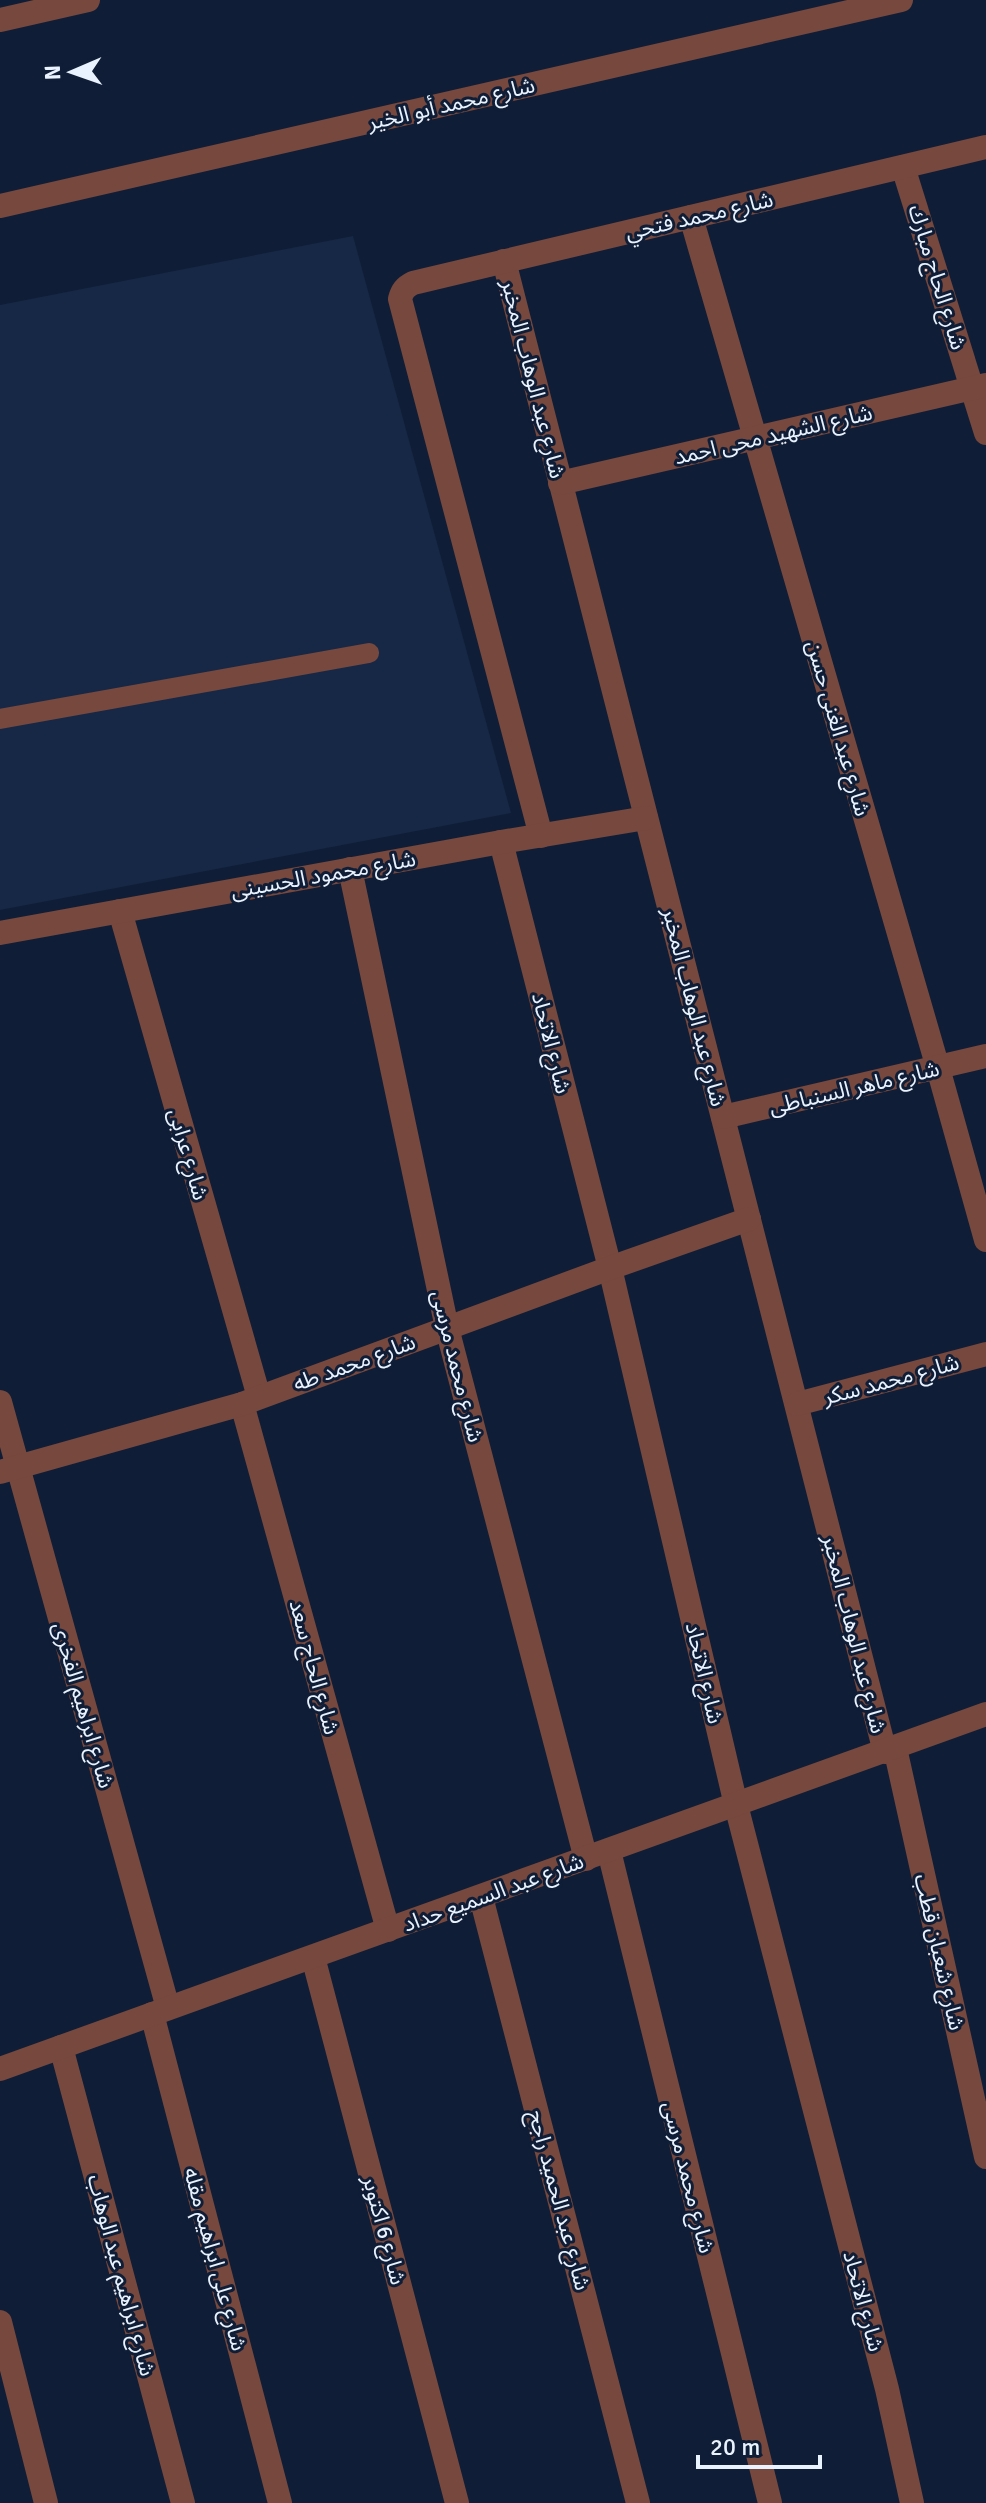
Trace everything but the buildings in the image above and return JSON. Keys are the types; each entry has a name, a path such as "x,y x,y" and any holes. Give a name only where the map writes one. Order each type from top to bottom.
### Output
{"street":[{"path":"0,20 88,0"},
{"name":"شارع محمد أبو الخير","path":"0,206 901,0"},
{"name":"شارع محمد فتحي","path":"541,836 400,299 406,286 986,147"},
{"name":"شارع الحاج مبارك","path":"903,167 980,386 986,433"},
{"name":"شارع عبد الغنى حسن","path":"691,217 986,1240"},
{"name":"شارع عبد الوهاب المخبر","path":"504,261 749,1219 890,1750"},
{"name":"شارع الشهيد محى احمد","path":"560,483 980,386"},
{"name":"شارع محمود الحسينى","path":"0,933 646,818"},
{"name":"شارع الاتحاد","path":"501,842 610,1268 736,1805 887,2389 912,2503"},
{"name":"شارع محمد مرسى","path":"350,869 447,1328 597,1855 770,2503"},
{"name":"شارع عرابى","path":"120,911 250,1400"},
{"name":"شارع ماهر السنباطى","path":"723,1117 986,1056"},
{"name":"شارع محمد طه","path":"9,1470 250,1400 749,1219"},
{"name":"شارع محمد سكر","path":"797,1404 986,1354"},
{"name":"شارع الحاج سعد","path":"250,1400 388,1930"},
{"name":"شارع ابراهيم الفخرى","path":"0,1402 9,1470 160,2011"},
{"name":"شارع عبد السميع حداد","path":"0,2069 986,1714"},
{"name":"شارع شعبان قطب","path":"890,1750 986,2157"},
{"name":"شارع عبد الحميد راجح","path":"481,1897 638,2503"},
{"name":"شارع 6 اكتوبر","path":"313,1957 457,2503"},
{"name":"شارع على ابراهيم مقله","path":"160,2011 280,2503"},
{"name":"شارع ابراهيم عبد الوهاب","path":"61,2047 183,2503"},
{"path":"0,2322 46,2503"}],"lane":[{"path":"0,719 369,653"}],"shaded area":[{"path":"353,236 511,813 0,910 0,305"}]}
